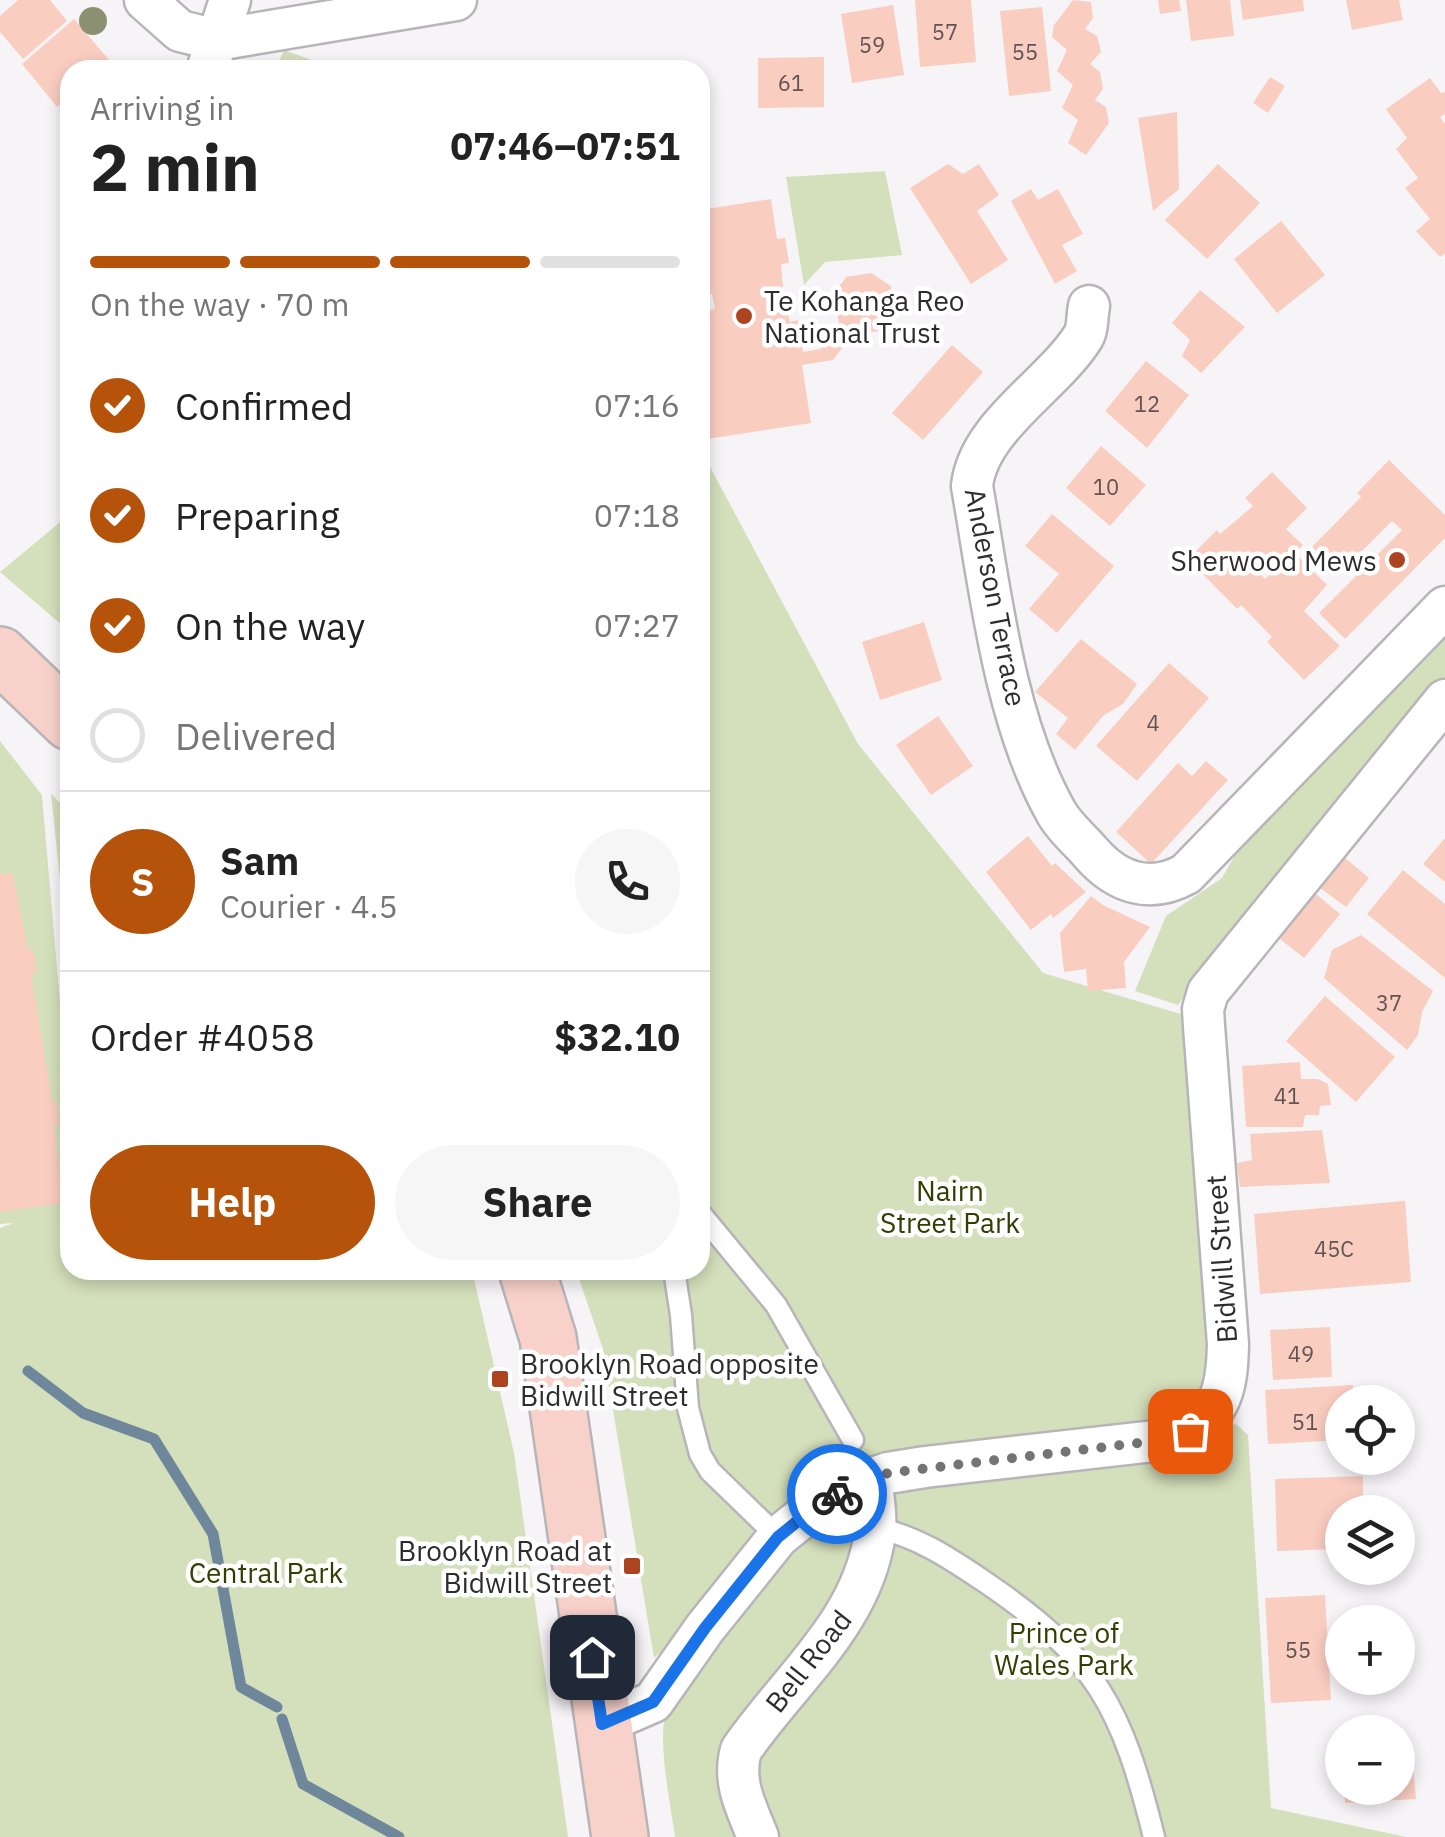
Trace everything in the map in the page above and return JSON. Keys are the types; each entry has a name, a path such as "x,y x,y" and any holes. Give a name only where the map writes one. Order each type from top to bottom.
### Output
{"main road":[{"path":"0,655 60,711"},
{"path":"530,1280 548,1338 620,1837"}],"street":[{"path":"145,0 212,55 456,0"},
{"path":"212,55 230,0"},
{"name":"Anderson Terrace","path":"1089,306 1085,334 992,440 973,471 972,486 1006,675 1026,741 1057,814 1106,870 1126,880 1168,884 1186,874 1445,607"},
{"name":"Bidwill Street","path":"602,1724 653,1702 705,1628 778,1537 820,1503 871,1478 925,1467 1172,1439 1205,1420 1216,1408 1224,1392 1228,1344 1203,1010 1208,992 1445,700"},
{"name":"Bell Road","path":"758,1837 738,1787 736,1769 741,1750 839,1629 856,1598 870,1562 876,1528 871,1478"}],"lane":[{"path":"710,1225 776,1305 853,1440"},
{"path":"676,1280 688,1408 700,1454 710,1471 778,1537"},
{"path":"876,1528 900,1533 956,1562 1057,1636 1087,1668 1109,1701 1126,1742 1154,1837"}],"green space":[{"path":"284,50 312,60 280,60"},
{"path":"885,171 902,255 825,262 804,285 786,177"},
{"name":"Nairn Street Park","path":"710,467 858,744 1043,973 1184,1015 1212,1311 1207,1374 1194,1401 1166,1430 856,1472 654,1658 603,1349 579,1280 710,1280"},
{"path":"60,522 60,623 0,572"},
{"path":"1445,630 1445,678 1318,836 1270,880 1178,1005 1135,991 1166,916 1222,878 1238,850"},
{"name":"Central Park","path":"0,741 42,795 60,1003 60,1280 474,1280 514,1453 568,1837 0,1837 0,1228 14,1223 0,1224"},
{"path":"51,794 60,803 60,879"},
{"name":"Prince of Wales Park","path":"1236,1424 1248,1435 1271,1808 1406,1837 675,1837 663,1752 668,1707 790,1550 858,1498 1172,1448"}],"building":[{"path":"18,0 50,0 67,21 23,59 0,32 0,16"},
{"path":"915,0 971,0 976,62 920,67"},
{"path":"1073,0 1091,2 1093,18 1085,29 1097,36 1101,52 1090,64 1100,72 1103,89 1095,100 1106,107 1109,123 1086,155 1068,143 1078,120 1062,108 1073,85 1057,71 1067,50 1052,37 1054,25"},
{"path":"1158,0 1179,0 1181,11 1160,14"},
{"path":"1186,0 1230,0 1234,36 1191,41"},
{"path":"1240,0 1303,0 1304,11 1243,20"},
{"path":"1346,0 1399,0 1403,20 1352,30"},
{"path":"893,5 904,75 852,83 841,14"},
{"path":"1042,7 1051,91 1009,96 1000,11"},
{"path":"74,19 109,60 60,60 57,107 22,64"},
{"path":"824,57 824,107 758,108 758,58"},
{"path":"1270,77 1285,86 1268,113 1253,103"},
{"path":"1430,78 1441,93 1445,92 1445,114 1440,117 1445,124 1445,254 1440,257 1416,231 1430,219 1405,188 1418,178 1396,149 1407,138 1386,109"},
{"path":"1177,112 1179,189 1153,211 1138,118"},
{"path":"948,164 963,174 979,164 999,195 977,211 1008,260 971,284 910,188"},
{"path":"1218,164 1260,203 1207,259 1165,220"},
{"path":"1031,189 1038,200 1058,189 1083,234 1062,245 1077,271 1055,284 1011,201"},
{"name":"Te Kohanga Reo National Trust","path":"771,199 777,239 785,238 789,263 781,264 784,298 790,322 798,320 803,352 820,349 839,323 833,295 846,277 871,273 891,286 895,311 881,331 853,334 833,360 802,365 811,423 710,439 710,310 715,309 710,294 710,208"},
{"path":"1281,221 1325,275 1277,313 1234,259"},
{"path":"1200,290 1245,327 1201,373 1182,356 1190,340 1172,323"},
{"path":"952,345 983,372 923,440 892,413"},
{"path":"1146,361 1189,395 1147,448 1105,411"},
{"path":"1101,446 1146,485 1110,526 1066,488"},
{"name":"Sherwood Mews","path":"1389,460 1445,515 1445,538 1345,639 1319,613 1402,530 1392,521 1339,574 1312,547 1361,497 1357,493"},
{"name":"Sherwood Mews","path":"1272,472 1307,508 1286,529 1303,545 1295,553 1327,585 1304,611 1340,646 1304,680 1267,642 1272,637 1241,605 1237,609 1188,559 1217,530 1220,534 1253,506 1245,498","holes":["1256,553 1274,571 1265,579 1248,561"]},
{"path":"1052,514 1114,566 1057,633 1029,609 1059,574 1025,546"},
{"path":"924,622 942,680 880,700 862,642"},
{"path":"1081,639 1137,684 1123,704 1103,716 1075,750 1056,734 1068,718 1035,692"},
{"path":"1169,663 1209,698 1137,781 1096,746"},
{"path":"938,716 973,766 931,795 896,745"},
{"path":"1206,761 1228,780 1151,864 1116,832 1178,763 1192,776"},
{"path":"1028,836 1052,866 1055,863 1086,892 1031,930 986,872"},
{"path":"1445,838 1445,882 1423,864"},
{"path":"1344,857 1369,878 1346,907 1320,888"},
{"path":"1403,870 1445,904 1445,978 1367,914"},
{"path":"0,874 13,874 28,950 33,948 37,973 31,974 52,1101 56,1101 60,1124 54,1126 60,1203 0,1212"},
{"path":"1316,894 1340,914 1304,958 1276,936"},
{"path":"1091,896 1150,927 1124,962 1126,988 1088,991 1086,969 1064,972 1060,933"},
{"path":"1361,935 1433,991 1422,1012 1418,1035 1407,1050 1324,978 1332,950"},
{"path":"1325,996 1395,1057 1356,1102 1286,1041"},
{"path":"1300,1062 1301,1079 1318,1079 1328,1084 1331,1105 1320,1106 1319,1115 1305,1115 1303,1127 1246,1127 1242,1066"},
{"path":"1322,1130 1330,1183 1240,1187 1237,1163 1252,1160 1250,1134"},
{"path":"1405,1201 1411,1282 1260,1294 1254,1214"},
{"path":"1330,1327 1332,1377 1273,1380 1270,1330"},
{"path":"1325,1387 1325,1441 1268,1444 1265,1390"},
{"path":"1363,1476 1363,1495 1325,1495 1325,1550 1277,1551 1275,1479"},
{"path":"1325,1595 1325,1695 1331,1695 1331,1700 1271,1703 1265,1598"}],"waterway":[{"path":"28,1371 83,1413 154,1439 213,1534 241,1687 277,1707"},
{"path":"282,1719 303,1784 399,1837"}],"way so far":[{"path":"837,1494 888,1473 1172,1439 1190,1431"}],"place":[{"name":"Te Kohanga Reo National Trust","path":"744,316"},
{"name":"Sherwood Mews","path":"1397,560"},
{"name":"Brooklyn Road opposite Bidwill Street","path":"500,1379"},
{"name":"Brooklyn Road at Bidwill Street","path":"632,1566"}],"route":[{"path":"592,1657 602,1724 653,1702 705,1628 778,1537 837,1494"}]}
